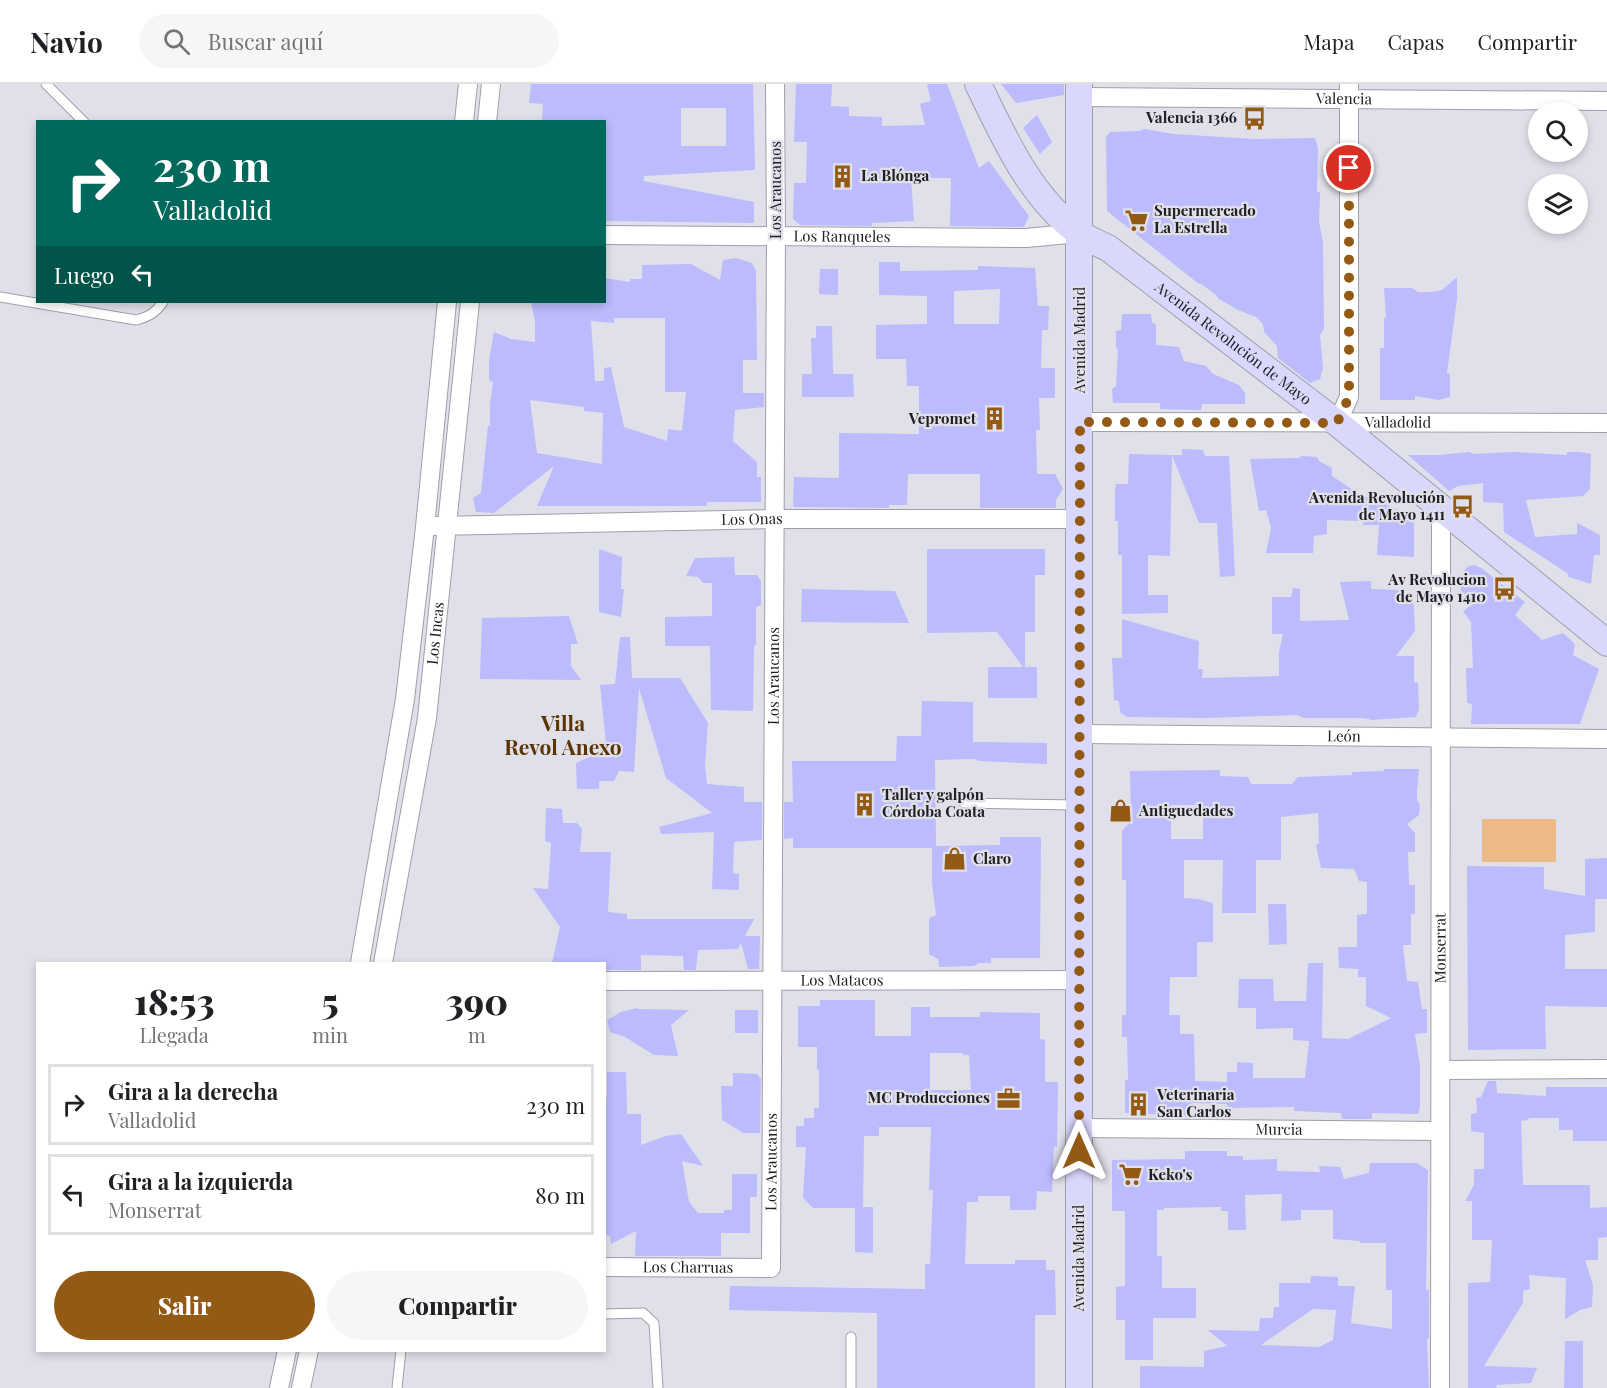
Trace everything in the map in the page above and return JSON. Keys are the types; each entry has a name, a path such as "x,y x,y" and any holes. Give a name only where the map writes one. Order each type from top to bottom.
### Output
{"main road":[{"name":"Avenida Revolución de Mayo","path":"978,84 1012,153 1048,204 1079,233 1108,248 1337,423 1607,643"},
{"name":"Avenida Madrid","path":"1079,90 1079,1388"}],"street":[{"path":"464,120 468,84"},
{"path":"488,120 491,84"},
{"name":"Los Araucanos","path":"771,1268 775,84"},
{"name":"Valencia","path":"1079,90 1349,92 1607,101"},
{"path":"1337,423 1349,397 1349,92"},
{"name":"Los Ranqueles","path":"606,235 1026,238 1079,233"},
{"name":"Los Incas","path":"360,962 405,699 447,303"},
{"name":"Los Incas","path":"383,962 427,718 470,303"},
{"name":"Valladolid","path":"1080,422 1607,423"},
{"name":"Monserrat","path":"1440,1388 1441,509"},
{"name":"Los Onas","path":"425,526 775,519 1080,519"},
{"name":"León","path":"1080,734 1607,739"},
{"name":"Los Matacos","path":"606,981 1080,980"},
{"path":"1441,1070 1607,1070"},
{"name":"Murcia","path":"1079,1128 1440,1131"},
{"name":"Los Charruas","path":"606,1267 771,1268"},
{"path":"279,1388 287,1352"},
{"path":"301,1388 309,1352"}],"lane":[{"path":"46,84 82,120"},
{"path":"0,297 136,320 147,318 162,303"},
{"path":"964,803 1080,805"},
{"path":"606,1314 643,1314 654,1323 658,1388"},
{"path":"851,1337 851,1388"},
{"path":"397,1388 401,1352"}],"shaded area":[{"path":"1482,819 1556,819 1556,862 1482,862"}],"building":[{"path":"531,84 753,84 755,170 644,176 644,181 754,202 754,223 606,221 606,120 542,120 543,104 529,103","holes":["681,108 726,108 726,146 681,146"]},
{"path":"796,84 832,84 831,106 849,107 849,116 882,117 882,126 925,125 920,104 931,101 927,84 947,84 979,168 989,161 1029,216 1024,227 950,226 951,178 911,178 914,221 872,223 872,226 800,225 793,219 794,183 806,183 807,142 794,142"},
{"path":"1001,84 1064,84 1064,95 1016,103"},
{"path":"1037,115 1052,142 1040,154 1023,128"},
{"path":"1144,129 1174,134 1254,139 1315,138 1318,148 1319,222 1323,242 1324,329 1320,335 1323,368 1320,379 1310,383 1278,358 1277,346 1264,332 1263,324 1256,317 1219,299 1107,211 1106,137 1110,132"},
{"path":"736,258 752,263 756,271 757,360 743,360 743,393 764,393 764,407 735,410 733,441 757,462 757,477 761,477 761,502 707,502 707,506 537,506 554,466 494,513 476,512 473,498 481,493 488,426 490,426 493,382 489,380 489,360 494,332 511,339 535,342 535,321 531,303 606,303 606,278 630,282 630,279 642,279 642,265 691,264 720,280 723,260","holes":["614,318 665,318 665,392 686,392 682,431 668,429 667,441 624,427 611,367 604,368 604,381 595,381 591,321 614,323","530,400 584,407 584,411 603,413 602,464 537,453"]},
{"path":"879,262 900,262 900,271 978,270 978,266 1035,268 1038,306 1049,306 1048,330 1042,330 1041,368 1055,368 1055,398 1039,398 1040,430 1036,430 1037,474 1055,474 1063,489 1056,500 1056,508 980,508 980,474 908,474 907,505 889,505 889,508 793,507 794,477 839,478 839,433 919,434 919,386 907,386 906,359 876,359 876,325 927,324 927,296 879,295","holes":["1000,289 999,324 954,324 954,291"]},
{"path":"820,269 838,269 838,295 819,294"},
{"path":"1457,277 1457,299 1447,373 1450,374 1450,397 1438,400 1415,396 1415,400 1380,400 1380,348 1384,348 1384,318 1386,318 1384,288 1412,288 1418,292 1432,292 1442,290"},
{"path":"1122,314 1151,314 1152,322 1156,325 1156,345 1179,347 1184,361 1206,366 1213,374 1239,385 1245,393 1245,404 1202,404 1201,410 1160,409 1160,403 1113,403 1112,389 1116,386 1118,349 1116,348 1116,331 1121,330"},
{"path":"816,326 832,326 833,374 853,374 854,397 802,397 802,374 812,374 811,338 816,338"},
{"path":"1182,449 1203,450 1205,456 1229,456 1235,576 1220,577 1217,523 1199,523 1172,455 1182,455"},
{"path":"1469,452 1474,454 1514,452 1567,455 1567,452 1579,452 1591,454 1590,489 1583,496 1526,500 1535,537 1577,534 1577,523 1600,535 1600,555 1594,555 1591,584 1569,577 1567,573 1504,532 1503,503 1483,502 1483,483 1458,486 1449,491 1408,455"},
{"path":"1129,454 1172,455 1170,556 1148,555 1148,595 1168,595 1168,613 1122,614 1122,555 1118,555 1115,491 1116,484 1128,484"},
{"path":"1302,456 1317,457 1319,461 1332,468 1332,476 1356,492 1356,495 1374,499 1398,510 1400,518 1414,517 1414,557 1377,555 1379,525 1363,525 1363,521 1327,520 1327,534 1314,536 1313,553 1266,553 1271,528 1266,510 1259,511 1250,459 1299,458"},
{"path":"599,549 622,557 621,589 624,589 621,617 599,612"},
{"path":"927,549 1045,549 1045,575 1035,575 1035,632 1025,632 1025,667 1037,667 1037,698 988,698 988,667 1023,667 997,632 927,633"},
{"path":"734,557 735,575 757,575 761,581 761,605 756,607 753,711 711,710 710,646 665,646 665,617 712,616 712,583 703,583 698,577 686,576 695,558"},
{"path":"1474,565 1525,602 1515,615 1542,640 1563,633 1575,644 1573,655 1599,669 1580,724 1471,724 1472,704 1467,703 1466,668 1473,668 1471,622 1463,611 1476,602 1461,591 1460,580 1467,567"},
{"path":"1371,581 1371,589 1398,590 1401,594 1413,594 1415,631 1396,656 1414,656 1414,682 1418,683 1419,709 1416,717 1372,720 1304,718 1297,715 1206,718 1127,717 1120,712 1119,701 1114,700 1112,658 1122,658 1122,619 1199,641 1198,669 1203,669 1202,678 1279,676 1279,652 1283,634 1272,634 1272,597 1291,597 1293,588 1300,589 1300,621 1349,620 1340,582"},
{"path":"802,589 895,591 909,623 801,622"},
{"path":"569,616 578,644 571,644 571,666 581,680 480,679 482,618"},
{"path":"620,637 630,637 632,678 680,678 708,723 705,764 707,784 744,787 744,802 762,802 762,840 734,842 733,873 739,874 739,890 712,889 714,832 661,834 659,827 712,813 666,778 639,688 634,772 619,771 614,781 599,781 599,789 577,789 576,763 590,757 590,742 606,743 600,685 615,684"},
{"path":"922,701 973,702 973,742 1047,743 1047,764 974,759 935,760 936,846 1000,845 1000,837 1041,837 1040,958 991,958 991,963 979,963 974,966 939,967 938,959 929,954 929,918 936,915 932,883 932,848 793,848 793,838 784,839 784,802 793,802 792,761 896,761 897,736 921,736"},
{"path":"1384,769 1419,769 1417,800 1420,805 1419,815 1407,824 1415,833 1415,852 1408,852 1409,885 1415,885 1415,914 1411,914 1411,945 1403,945 1407,981 1418,982 1422,1009 1427,1009 1427,1033 1415,1034 1420,1066 1418,1114 1372,1113 1372,1119 1342,1119 1341,1113 1294,1111 1294,1107 1227,1108 1227,1104 1191,1103 1191,1116 1125,1113 1125,1080 1128,1080 1127,1037 1122,1037 1122,1015 1126,1015 1126,880 1122,880 1122,831 1131,821 1130,771 1220,770 1220,776 1248,777 1251,784 1292,784 1298,777 1384,771","holes":["1171,805 1203,805 1203,839 1171,839","1318,813 1319,844 1316,845 1321,868 1354,869 1359,881 1367,882 1367,914 1357,915 1357,947 1338,947 1339,968 1358,969 1358,977 1366,977 1366,1006 1391,1018 1348,1039 1322,1038 1323,963 1308,963 1306,1001 1274,1001 1273,979 1239,979 1238,1008 1256,1008 1256,1029 1293,1028 1293,1040 1309,1041 1305,1078 1253,1078 1253,1063 1237,1062 1237,1072 1227,1072 1227,1082 1195,1081 1194,1034 1180,1034 1180,1015 1169,1015 1170,977 1197,977 1197,942 1213,942 1213,903 1184,898 1184,860 1223,860 1222,913 1256,913 1256,860 1281,860 1281,817"]},
{"path":"546,808 562,809 563,823 577,823 582,829 580,852 611,852 608,912 627,914 627,919 754,919 745,936 760,936 759,969 748,969 741,943 738,949 698,950 696,970 684,970 683,956 641,955 641,970 606,970 606,962 552,962 560,927 533,888 548,889 551,843 545,841"},
{"path":"1607,858 1607,899 1595,899 1595,932 1565,935 1565,969 1607,969 1607,1007 1545,1006 1546,1049 1468,1050 1467,866 1544,867 1544,889 1585,896 1585,859"},
{"path":"1268,904 1286,904 1287,944 1269,945"},
{"path":"820,1000 875,1000 875,1036 911,1036 911,1007 930,1007 930,1017 980,1017 980,1012 1040,1013 1040,1039 1045,1040 1045,1082 1058,1082 1057,1147 1054,1147 1052,1192 1037,1191 1036,1210 1010,1210 1010,1196 978,1196 978,1202 967,1202 965,1264 1015,1264 1015,1260 1046,1260 1046,1270 1055,1270 1056,1315 1035,1315 1035,1388 877,1388 877,1313 729,1310 730,1286 925,1289 925,1264 930,1264 933,1190 929,1190 931,1127 879,1127 879,1136 864,1136 863,1207 873,1207 873,1253 855,1252 855,1208 813,1208 803,1198 806,1147 796,1147 796,1126 804,1126 804,1118 814,1118 814,1108 819,1108 819,1070 817,1070 817,1047 798,1047 798,1006 820,1006","holes":["930,1053 963,1053 963,1055 969,1055 971,1090 930,1090"]},
{"path":"637,1008 689,1010 671,1025 678,1056 654,1055 625,1037 610,1032 607,1020 621,1012"},
{"path":"735,1010 758,1010 758,1033 735,1033"},
{"path":"607,1072 626,1072 627,1114 641,1114 641,1145 666,1136 681,1134 703,1166 682,1161 689,1202 698,1213 724,1213 724,1210 732,1210 732,1174 757,1174 757,1197 750,1197 750,1233 721,1233 721,1256 635,1256 636,1231 611,1244 610,1236 606,1235"},
{"path":"733,1073 757,1074 761,1079 760,1133 743,1133 722,1120 721,1086 733,1086"},
{"path":"1488,1081 1496,1081 1497,1093 1546,1096 1546,1087 1607,1087 1607,1141 1573,1141 1573,1130 1559,1130 1559,1118 1529,1118 1521,1121 1523,1185 1590,1185 1590,1208 1607,1207 1607,1237 1598,1238 1598,1260 1585,1260 1593,1285 1592,1307 1580,1310 1565,1319 1566,1278 1529,1275 1530,1289 1523,1291 1523,1303 1484,1366 1537,1368 1531,1383 1496,1385 1497,1388 1468,1388 1468,1283 1490,1282 1492,1240 1472,1240 1472,1201 1465,1201 1474,1185 1474,1169 1484,1169 1484,1133 1471,1131 1471,1114 1477,1113 1476,1098 1481,1097"},
{"path":"1185,1151 1227,1151 1227,1156 1243,1156 1243,1160 1277,1159 1277,1171 1320,1172 1319,1166 1340,1167 1344,1179 1369,1173 1370,1163 1417,1163 1428,1170 1426,1290 1429,1290 1429,1338 1427,1339 1429,1388 1140,1388 1140,1366 1204,1367 1204,1351 1227,1346 1208,1330 1259,1331 1260,1318 1273,1318 1274,1307 1279,1307 1279,1283 1310,1283 1311,1276 1338,1277 1338,1286 1355,1286 1351,1323 1392,1329 1392,1290 1386,1290 1386,1243 1360,1243 1360,1241 1333,1239 1333,1210 1301,1210 1301,1220 1281,1221 1282,1194 1245,1195 1246,1230 1228,1230 1228,1211 1221,1211 1221,1207 1157,1210 1157,1256 1162,1256 1162,1288 1196,1288 1196,1318 1153,1318 1153,1360 1125,1360 1125,1320 1116,1320 1116,1287 1125,1286 1125,1211 1112,1211 1112,1160 1185,1159","holes":["1313,1309 1336,1310 1333,1340 1319,1347 1261,1345"]},
{"path":"1565,1341 1583,1341 1583,1388 1564,1388"}],"place":[{"name":"Valencia 1366","path":"1255,118"},
{"name":"La Blónga","path":"843,176"},
{"name":"Supermercado La Estrella","path":"1136,220"},
{"name":"Vepromet","path":"994,419"},
{"name":"Avenida Revolución de Mayo 1411","path":"1463,507"},
{"name":"Av Revolucion de Mayo 1410","path":"1504,589"},
{"name":"Taller y galpón Córdoba Coata","path":"864,804"},
{"name":"Antiguedades","path":"1121,811"},
{"name":"Claro","path":"955,859"},
{"name":"MC Producciones","path":"1008,1098"},
{"name":"Veterinaria San Carlos","path":"1139,1104"},
{"name":"Keko's","path":"1130,1175"}],"district":[{"name":"Villa Revol Anexo","path":"563,736"}],"route":[{"path":"1079,1151 1080,422 1337,423 1349,397 1349,168"}]}
